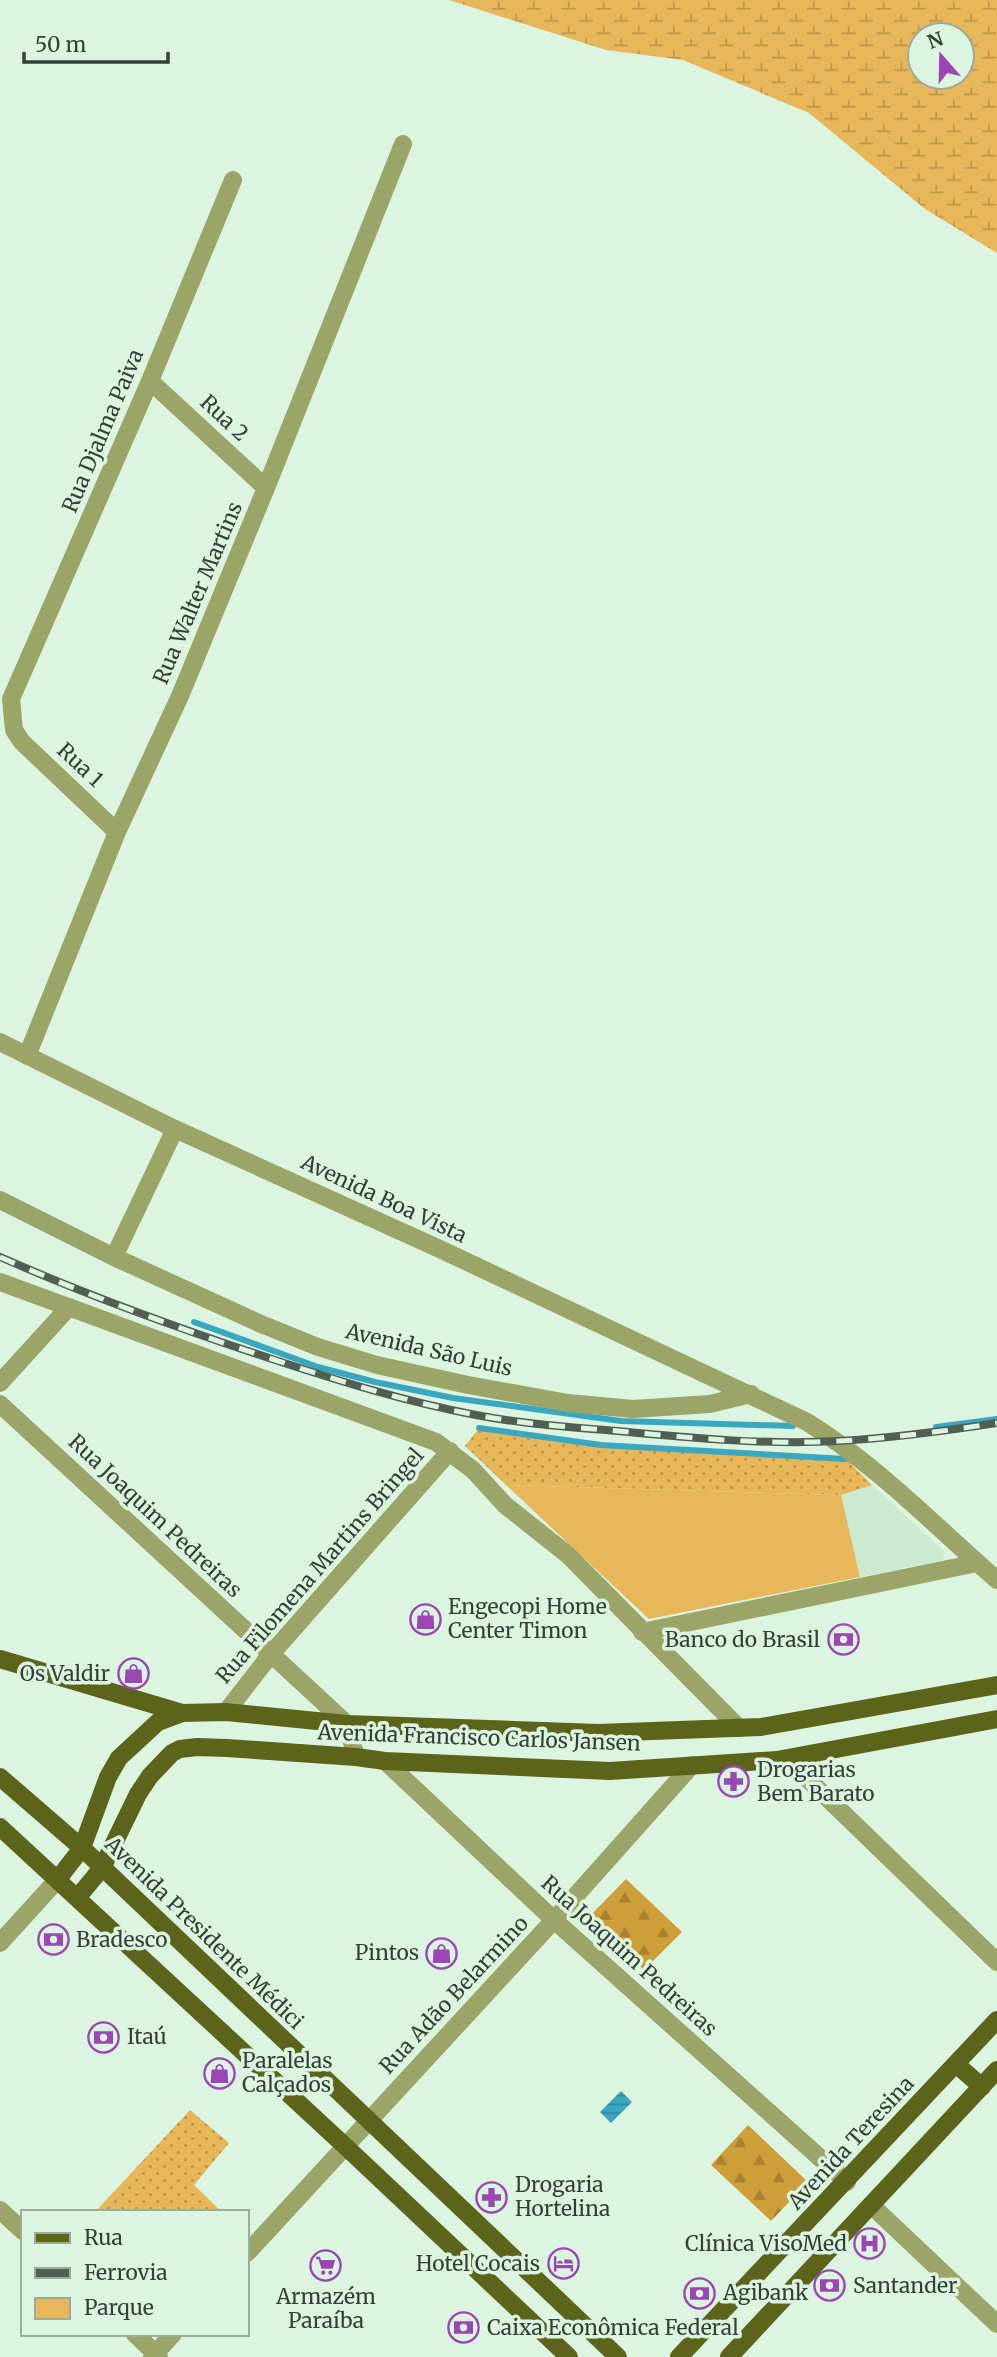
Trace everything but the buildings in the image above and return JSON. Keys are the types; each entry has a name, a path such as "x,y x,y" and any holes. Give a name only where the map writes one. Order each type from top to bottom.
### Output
{"main road":[{"name":"Avenida Francisco Carlos Jansen","path":"0,1658 181,1713 226,1712 347,1724 598,1733 761,1727 997,1685"},
{"name":"Avenida Francisco Carlos Jansen","path":"82,1849 108,1777 119,1758 158,1722 181,1713"},
{"name":"Avenida Francisco Carlos Jansen","path":"77,1898 102,1868 138,1794 150,1776 172,1753 180,1749 227,1748 385,1761 610,1771 787,1759 997,1719"},
{"name":"Avenida Presidente Médici","path":"0,1777 82,1849 618,2357"},
{"path":"0,1827 569,2357"},
{"path":"58,1879 82,1849"},
{"name":"Avenida Teresina","path":"679,2357 997,2021"},
{"path":"956,2064 982,2087"},
{"path":"729,2357 997,2070"}],"street":[{"name":"Rua Walter Martins","path":"27,1056 117,832 180,696 266,488 403,144"},
{"name":"Rua Djalma Paiva","path":"5,700 150,381 233,180"},
{"name":"Rua 2","path":"150,381 266,488"},
{"name":"Rua 1","path":"5,700 14,730 22,742 117,832"},
{"name":"Avenida Boa Vista","path":"0,1042 175,1129 807,1422 872,1467 997,1580"},
{"path":"114,1257 175,1129"},
{"name":"Avenida São Luis","path":"0,1200 114,1257 261,1324 318,1347 377,1365 568,1403 633,1409 710,1404 751,1395"},
{"path":"0,1282 436,1442 450,1451 497,1494 505,1505 568,1555 739,1728"},
{"path":"0,1383 69,1307"},
{"name":"Rua Joaquim Pedreiras","path":"0,1404 347,1724"},
{"name":"Rua Filomena Martins Bringel","path":"226,1712 271,1654 450,1451"},
{"path":"642,1632 977,1563"},
{"path":"347,1724 356,1757"},
{"path":"787,1759 997,1962"},
{"name":"Rua Joaquim Pedreiras","path":"385,1761 554,1920 846,2182"},
{"name":"Rua Adão Belarmino","path":"248,2252 554,1920 692,1765"},
{"path":"0,1943 58,1879"},
{"path":"871,2205 997,2325"},
{"path":"0,2210 21,2229"},
{"path":"137,2336 155,2356 171,2336"}],"shaded area":[{"path":"872,1485 945,1552 942,1560 860,1577 841,1495"}],"green space":[{"path":"449,0 997,0 997,253 925,209 809,113 683,60 606,50"},
{"path":"479,1428 601,1445 846,1459 872,1485 841,1495 506,1485 465,1446"},
{"path":"506,1485 841,1495 860,1577 649,1619"},
{"path":"626,1879 682,1932 644,1970 589,1917"},
{"path":"190,2110 229,2143 194,2185 220,2210 97,2210"},
{"path":"748,2125 808,2182 771,2221 711,2165"}],"water":[{"path":"621,2091 632,2102 611,2123 600,2112"}],"waterway":[{"path":"194,1322 318,1367 453,1398 621,1421 793,1426"},
{"path":"936,1427 997,1419"},
{"path":"479,1428 601,1445 846,1459"}],"railway":[{"path":"0,1257 135,1311 272,1359 399,1397 493,1418 673,1436 784,1442 879,1438 997,1423"}],"place":[{"name":"Engecopi Home Center Timon","path":"425,1619"},
{"name":"Banco do Brasil","path":"843,1640"},
{"name":"Os Valdir","path":"133,1674"},
{"name":"Drogarias Bem Barato","path":"734,1782"},
{"name":"Bradesco","path":"53,1940"},
{"name":"Pintos","path":"442,1953"},
{"name":"Itaú","path":"104,2037"},
{"name":"Paralelas Calçados","path":"219,2073"},
{"name":"Drogaria Hortelina","path":"492,2197"},
{"name":"Clínica VisoMed","path":"870,2244"},
{"name":"Hotel Cocais","path":"563,2264"},
{"name":"Armazém Paraíba","path":"326,2265"},
{"name":"Santander","path":"830,2286"},
{"name":"Agibank","path":"700,2293"},
{"name":"Caixa Econômica Federal","path":"464,2328"}]}
